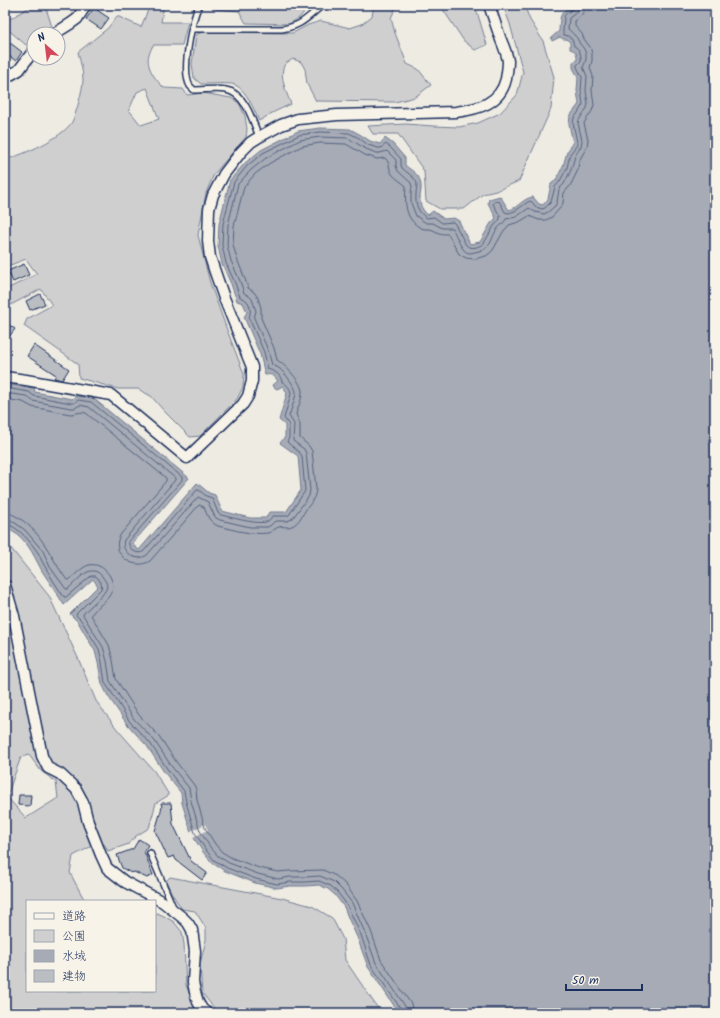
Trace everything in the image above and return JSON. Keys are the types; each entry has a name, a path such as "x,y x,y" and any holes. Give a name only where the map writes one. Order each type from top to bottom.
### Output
{"street":[{"path":"66,26 77,19 86,5"},
{"path":"5,377 110,395 187,458 243,404 248,396 252,380 252,367 224,298 210,257 208,241 209,209 213,195 232,162 251,142 281,125 298,119 337,115 456,112 472,110 494,99 501,92 505,83 508,72 508,60 489,5"},
{"path":"5,78 19,70 26,61"},
{"path":"5,585 14,616 42,756 48,768 60,774 76,789 83,802 88,822 107,868 125,882 163,902 188,923 192,930 195,951 193,982 198,1002 206,1013"}],"lane":[{"path":"199,5 195,12 188,45 187,76 190,86 194,90 226,90 236,94 250,113 259,137"},
{"path":"192,29 282,29 294,27 318,9"},
{"path":"150,853 174,910"}],"green space":[{"path":"33,5 45,5 52,26 26,26 26,45 5,27 5,22"},
{"path":"150,5 156,7 157,5 164,5 161,22 188,22 182,45 153,45 148,59 152,73 164,88 183,89 187,95 203,93 231,98 239,103 245,116 247,129 246,137 214,174 206,193 198,235 210,283 244,374 243,387 237,399 200,436 190,437 151,396 138,389 118,389 79,378 78,364 24,326 27,319 52,305 41,289 5,308 5,290 37,274 26,259 5,267 5,160 32,150 51,140 67,128 72,122 83,84 78,52 108,28 117,16 141,27","holes":["147,88 159,119 141,125 129,110 137,92"]},
{"path":"215,5 303,5 306,10 299,18 289,24 246,23 239,11 215,9"},
{"path":"374,5 398,5 391,18 407,64 418,69 431,85 415,97 395,102 316,101 307,84 305,69 301,62 293,59 285,64 282,73 287,95 291,104 259,121 249,100 237,86 232,84 201,84 194,78 192,64 196,35 202,32 293,33 308,25 321,21 350,28 362,24 372,16"},
{"path":"440,5 475,5 487,45 475,50 464,41"},
{"path":"503,5 524,5 530,20 543,41 554,77 551,109 519,181 496,191 483,194 464,209 440,209 426,201 424,171 398,134 373,134 368,126 406,124 459,127 478,123 500,113 517,95 523,72 510,24"},
{"path":"5,544 10,547 49,596 96,701 117,729 154,771 169,795 156,803 149,828 136,836 129,844 108,851 104,844 90,847 73,856 70,873 84,900 26,900 26,992 156,992 157,913 174,922 182,932 186,985 199,1013 5,1013","holes":["29,755 41,771 56,782 58,798 26,818 7,797 21,757"]},
{"path":"170,877 282,898 312,906 332,918 343,939 345,960 381,1013 218,1013 202,993 200,964 206,940 206,928 195,911 182,909 172,894 166,881"}],"water":[{"path":"572,5 715,5 715,1013 399,1013 368,967 344,907 335,895 328,889 319,885 277,888 255,883 225,871 212,863 192,835 182,803 181,793 164,772 147,746 127,724 108,696 102,684 95,651 78,622 70,614 98,586 93,579 64,605 42,571 32,552 18,535 5,527 5,384 34,388 35,392 72,399 75,396 93,398 189,478 132,544 139,550 197,483 209,493 215,495 222,511 250,518 266,518 269,512 286,512 301,490 298,456 280,443 285,437 285,425 279,420 287,393 283,386 277,389 274,387 273,385 278,381 274,376 265,375 260,354 244,317 247,312 243,303 237,301 222,264 218,246 219,224 230,180 245,163 261,150 298,131 320,128 350,129 370,141 380,144 385,138 393,144 405,158 405,165 419,178 421,183 420,201 423,210 428,215 433,211 444,219 454,218 459,221 470,244 480,242 491,223 496,218 488,203 489,199 500,196 509,210 526,199 533,197 539,204 543,205 548,199 551,184 556,180 563,166 567,152 573,143 569,124 570,116 579,104 577,91 578,77 573,68 573,62 577,60 577,56 575,52 570,49 570,42 566,39 560,37 552,41 551,38 559,31 562,13"}],"pier":[{"path":"205,824 208,830 191,838 189,832"}],"building":[{"path":"94,8 109,18 101,29 86,19"},
{"path":"5,39 22,52 16,61 5,53"},
{"path":"24,264 29,275 13,282 8,271"},
{"path":"40,294 45,304 30,310 26,301"},
{"path":"5,322 15,329 5,342"},
{"path":"34,345 69,369 62,380 54,378 56,375 27,356"},
{"path":"19,795 31,795 30,806 18,805"},
{"path":"161,803 171,803 173,824 191,861 207,873 202,880 176,860 174,856 168,858 155,831 162,807"},
{"path":"139,839 148,845 144,851 153,875 147,878 134,872 131,873 122,868 117,855 133,849"}]}
